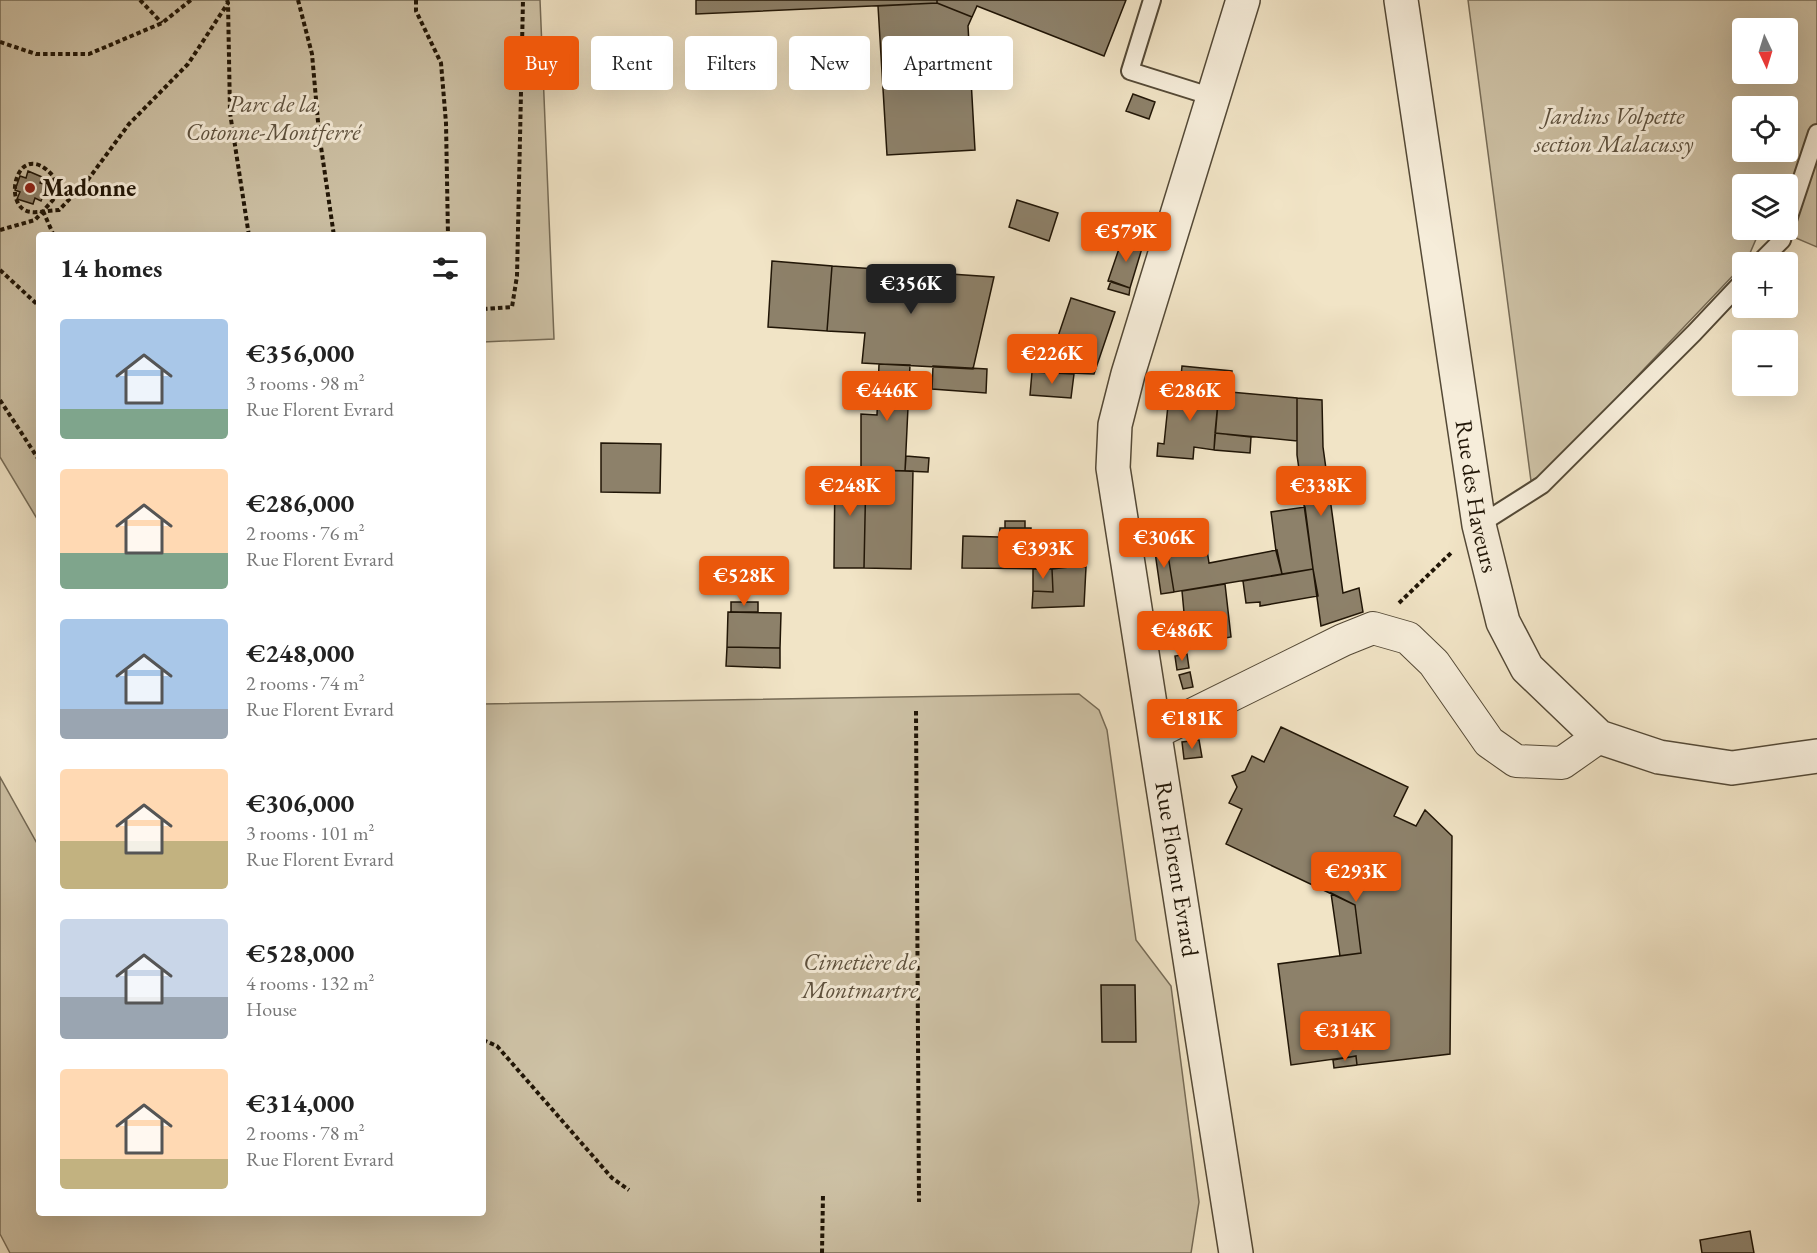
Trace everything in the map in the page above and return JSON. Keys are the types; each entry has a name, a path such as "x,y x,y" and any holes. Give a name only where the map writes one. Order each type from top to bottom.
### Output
{"street":[{"name":"Rue Florent Evrard","path":"1231,1246 1113,468 1115,425 1128,374 1243,0"},
{"name":"Rue des Haveurs","path":"1401,0 1479,525 1503,622 1527,668 1599,737 1659,757 1732,768 1817,756"},
{"path":"1155,733 1343,640 1373,628 1408,638 1434,663 1489,742 1516,761 1562,764 1599,737"}],"lane":[{"path":"1152,0 1130,71 1213,97"},
{"path":"1798,190 1817,133"},
{"path":"1770,252 1782,240"},
{"path":"1479,525 1542,485 1732,293"}],"path":[{"path":"140,0 162,23"},
{"path":"0,42 36,54 89,54 162,23 191,0"},
{"path":"298,0 312,54 319,133 333,232"},
{"path":"416,0 416,11 441,63 446,123 448,232"},
{"path":"486,309 512,307 517,276 523,0"},
{"path":"11,200 19,209 31,212 59,210 87,181 129,124 188,64 227,1"},
{"path":"227,1 230,113 248,232"},
{"path":"0,230 35,220 53,200 56,192 54,177 47,169 34,164 24,166 12,175"},
{"path":"43,210 52,232"},
{"path":"0,270 36,303"},
{"path":"0,400 36,455"},
{"path":"1373,628 1479,525"},
{"path":"916,711 919,1202"},
{"path":"486,1041 497,1046 612,1178 629,1190"},
{"path":"822,1253 823,1194"}],"green space":[{"name":"Parc de la Cotonne-Montferré","path":"0,0 540,0 541,36 504,36 504,90 544,90 554,339 486,342 486,232 36,232 36,517 0,457"},
{"name":"Jardins Volpette section Malacussy","path":"1468,0 1817,0 1817,247 1798,239 1798,174 1732,174 1732,240 1756,240 1750,252 1732,252 1732,277 1546,472 1531,481"},
{"name":"Cimetière de Montmartre","path":"1079,694 1099,710 1107,730 1136,940 1171,986 1199,1202 1191,1253 10,1253 0,1234 0,777 36,842 36,1216 486,1216 486,704"}],"building":[{"path":"696,0 937,0 937,3 696,14"},
{"path":"937,0 1126,0 1104,56 977,6 972,17 937,3"},
{"path":"937,3 972,17 968,26 969,36 882,36 882,72 878,6"},
{"path":"883,90 972,90 975,150 887,155"},
{"path":"1133,94 1155,102 1149,119 1126,111"},
{"path":"28,171 42,177 40,183 47,185 41,201 35,198 33,204 17,199 20,192 15,190 20,176 26,178"},
{"path":"1017,200 1058,213 1049,241 1009,227"},
{"path":"1123,237 1143,245 1130,288 1108,281"},
{"path":"772,261 832,266 827,331 768,327"},
{"path":"832,266 994,277 973,369 862,363 865,333 827,331"},
{"path":"1111,281 1130,288 1129,295 1108,289"},
{"path":"1071,298 1115,312 1094,374 1046,372"},
{"path":"879,364 910,365 905,471 861,470 861,414 877,415"},
{"path":"933,366 987,369 986,393 932,389"},
{"path":"1182,366 1232,371 1230,392 1180,387"},
{"path":"1032,372 1074,374 1071,398 1030,395"},
{"path":"1170,386 1219,391 1214,450 1194,447 1193,459 1157,456 1158,443 1164,444"},
{"path":"1219,391 1297,398 1297,441 1215,433"},
{"path":"1297,398 1322,400 1323,447 1343,593 1359,588 1363,612 1321,626 1297,455"},
{"path":"1215,433 1251,437 1250,453 1214,450"},
{"path":"601,443 661,444 660,493 601,492"},
{"path":"906,456 929,458 928,472 905,471"},
{"path":"835,467 861,467 861,470 866,470 864,568 834,568"},
{"path":"866,470 913,471 911,569 864,568"},
{"path":"1305,507 1313,569 1282,574 1276,551 1271,512"},
{"path":"1005,521 1025,521 1025,528 1005,528"},
{"path":"1000,528 1031,528 1031,537 1069,537 1069,567 1052,569 962,568 963,536 999,537"},
{"path":"1205,537 1209,563 1277,550 1282,574 1174,592 1166,543"},
{"path":"1166,543 1174,592 1161,594 1154,545"},
{"path":"1086,567 1084,606 1032,608 1033,591 1053,592 1052,569"},
{"path":"1033,569 1052,569 1053,592 1033,591"},
{"path":"1313,569 1318,596 1260,606 1260,602 1246,603 1243,581"},
{"path":"1225,584 1231,637 1187,645 1182,591"},
{"path":"731,602 758,602 758,612 731,612"},
{"path":"728,612 781,613 780,648 727,647"},
{"path":"727,647 780,648 780,668 726,666"},
{"path":"1187,654 1189,668 1177,670 1175,656"},
{"path":"1190,672 1193,687 1183,689 1179,675"},
{"path":"1281,727 1408,787 1394,816 1416,826 1425,810 1452,836 1450,1054 1357,1065 1356,1056 1291,1065 1278,964 1361,953 1355,905 1226,844 1242,809 1229,803 1237,787 1232,776 1245,771 1252,756 1264,762"},
{"path":"1199,740 1202,757 1184,759 1182,742"},
{"path":"1331,893 1355,905 1361,953 1340,956"},
{"path":"1101,985 1135,985 1136,1042 1102,1042"},
{"path":"1356,1056 1357,1065 1334,1068 1333,1060"},
{"path":"1750,1231 1754,1253 1702,1253 1700,1240"}],"place":[{"name":"Madonne","path":"30,188"}]}
